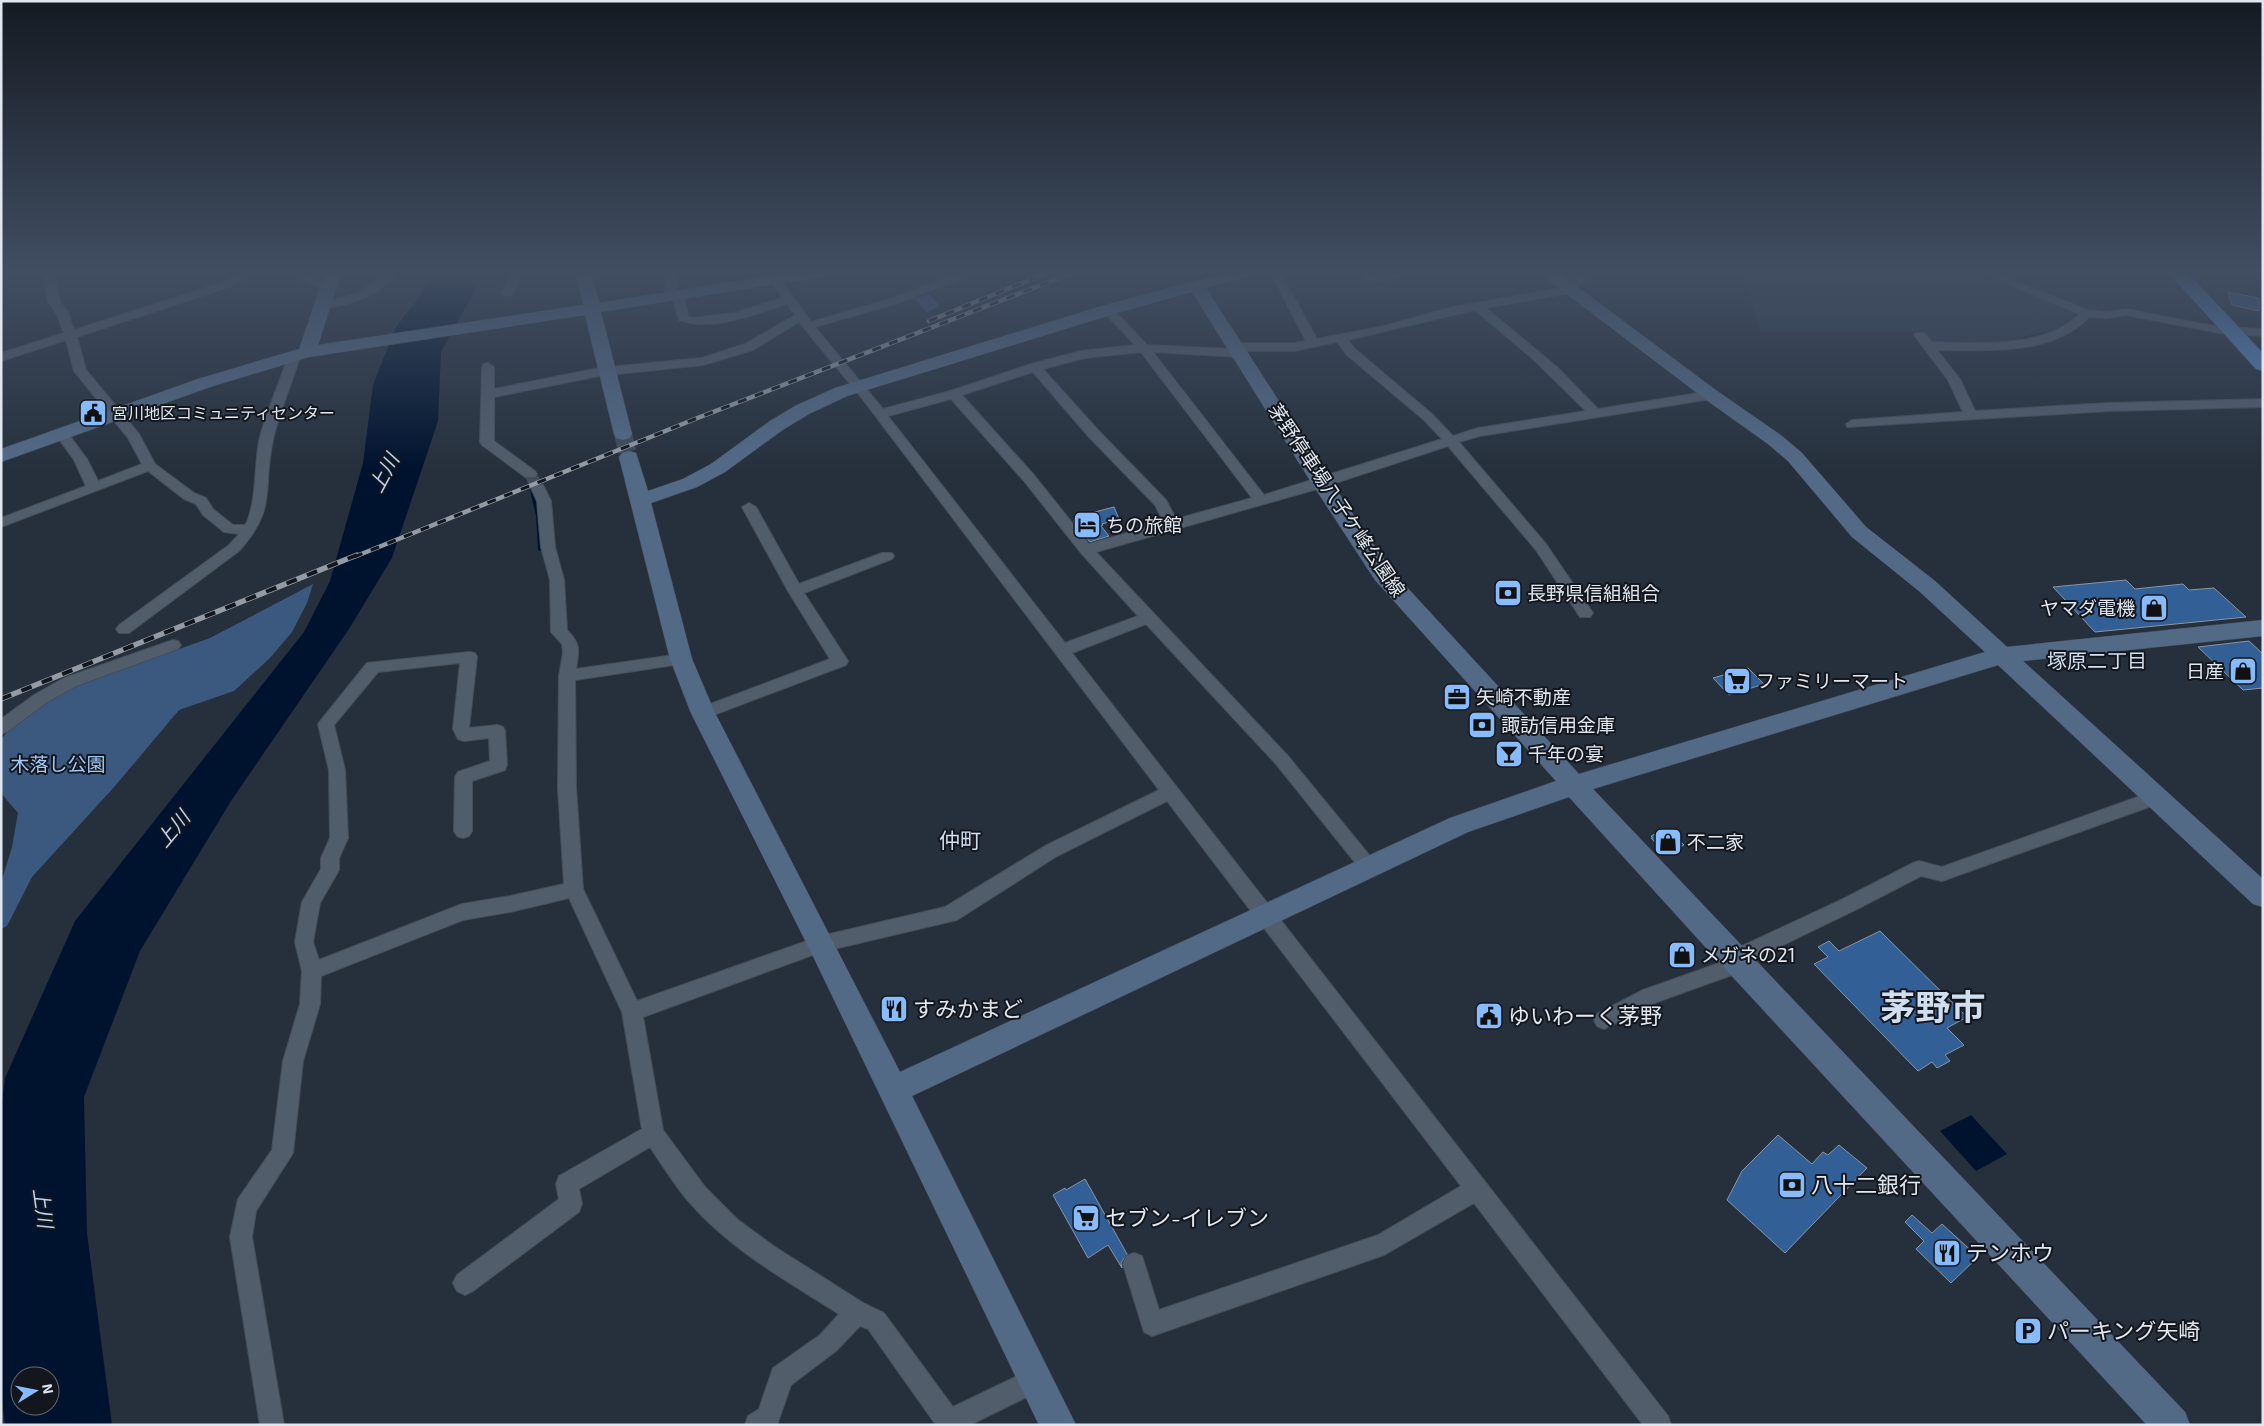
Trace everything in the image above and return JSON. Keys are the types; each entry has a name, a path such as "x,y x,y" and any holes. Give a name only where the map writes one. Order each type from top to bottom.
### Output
{"highway":[{"path":"2236,337 2263,365"}],"street":[{"path":"1,357 62,337"},
{"path":"71,337 80,371 134,437 150,466 189,496 201,501 208,512 229,529 249,530"},
{"path":"124,629 234,548 249,530 261,503 266,442 308,337"},
{"path":"1,456 204,383 300,354 405,337"},
{"path":"599,337 610,371 623,434"},
{"path":"489,394 610,371 704,361 749,347 772,337"},
{"path":"818,337 881,414 1659,1425"},
{"path":"640,500 690,483 718,468 777,424 802,410 858,386 1021,337"},
{"path":"1133,337 1261,500"},
{"name":"茅野停車場八子ケ峰公園線","path":"1229,337 1321,482 1384,575 1737,962 2172,1425"},
{"path":"1310,337 1313,343"},
{"path":"881,414 954,394 1035,367 1086,354 1144,348 1237,350 1282,348 1347,337"},
{"path":"1516,337 1596,414"},
{"path":"1632,337 1710,396 1775,440 1795,457 1859,532 1927,586 2263,896"},
{"path":"1921,337 1954,379 1970,414"},
{"path":"1929,346 2021,344 2047,337"},
{"path":"1340,338 1351,352 1428,417 1451,441 1541,547 1585,613"},
{"path":"488,367 487,442 534,481 544,501 548,547 557,580 559,632 570,642 567,676 567,788 574,888 632,1012 653,1134 696,1195 729,1227 766,1255 857,1312 876,1321 950,1423 1036,1379"},
{"path":"1035,367 1093,433 1161,503 1172,525"},
{"path":"954,394 1029,478 1086,550 1147,618 1282,760 1368,866"},
{"path":"1086,550 1321,482 1478,432 1710,396"},
{"path":"1852,424 1970,414 2178,404 2263,403"},
{"path":"62,435 80,460 94,488"},
{"path":"629,457 681,659 703,713 821,944 1058,1425"},
{"path":"1,523 150,466"},
{"path":"703,713 840,661 795,591 749,507"},
{"path":"795,591 887,556"},
{"path":"1062,650 1147,618"},
{"path":"892,1090 1459,825 1574,785 2003,655 2263,628"},
{"path":"1,728 40,699 70,682 173,645"},
{"path":"272,1425 241,1236 246,1207 282,1153 293,1061 310,1004 312,971 304,942 311,902 330,870 330,858 339,838 337,770 326,724 373,667 469,657 461,730 464,735 497,730 499,765 464,777 463,831"},
{"path":"567,676 681,659"},
{"path":"632,1012 821,944 950,914 1051,851 1170,792"},
{"path":"1604,1020 1650,996 1737,962 1918,868 1942,874 2157,797"},
{"path":"312,971 462,912 510,904 574,888"},
{"path":"465,1283 570,1204 567,1184 653,1134"},
{"path":"1134,1264 1152,1324 1384,1244 1478,1189"},
{"path":"757,1425 768,1416 782,1377 828,1343 857,1312"}],"shaded area":[{"path":"1928,337 2024,337 2003,342 1933,342"}],"green space":[{"name":"木落し公園","path":"313,584 307,603 292,632 270,658 234,691 179,710 115,786 32,877 7,926 1,929 1,883 12,847 18,813 1,793 1,739 12,727 64,690 210,638"}],"water":[{"name":"上川","path":"392,337 449,337 441,352 438,421 392,558 349,629 231,801 140,951 84,1097 87,1233 112,1425 5,1425 1,1392 1,1109 5,1078 75,921 304,632 330,581 363,463 373,385"},
{"path":"1971,1115 2007,1154 1976,1171 1940,1131"}],"building":[{"name":"ちの旅館","path":"1114,507 1119,519 1102,524 1101,526 1109,536 1090,542 1073,521 1092,515 1091,513"},
{"name":"ヤマダ電機","path":"2126,580 2135,589 2183,584 2189,590 2214,588 2246,617 2095,632 2053,587"},
{"name":"日産","path":"2249,641 2263,654 2263,688 2243,690 2198,647"},
{"name":"ファミリーマート","path":"1748,668 1764,684 1729,695 1713,678"},
{"name":"不二家","path":"1666,829 1684,845 1668,853 1664,852 1651,838 1653,838 1651,836"},
{"path":"1880,931 1967,1017 1947,1028 1964,1045 1945,1055 1950,1061 1937,1068 1932,1062 1918,1071 1814,964 1828,957 1818,947 1829,941 1839,951"},
{"name":"八十二銀行","path":"1778,1135 1812,1164 1823,1152 1828,1155 1839,1145 1867,1168 1785,1253 1727,1200 1742,1171"},
{"name":"セブン-イレブン","path":"1085,1179 1127,1254 1121,1263 1122,1268 1108,1245 1088,1258 1053,1195"},
{"name":"テンホウ","path":"1912,1215 1932,1233 1942,1224 1978,1257 1951,1283 1916,1249 1924,1241 1905,1222"}],"waterway":[{"path":"532,490 538,516 540,549"}],"tunnel":[{"path":"623,434 629,457"},
{"path":"530,474 538,488"}],"railway":[{"path":"354,557 695,419 908,337"},
{"path":"1,699 357,555"}],"place":[{"name":"宮川地区コミュニティセンター","path":"93,413"},
{"name":"ちの旅館","path":"1087,525"},
{"name":"長野県信組組合","path":"1508,593"},
{"name":"ヤマダ電機","path":"2154,608"},
{"name":"日産","path":"2243,671"},
{"name":"ファミリーマート","path":"1737,681"},
{"name":"矢崎不動産","path":"1457,697"},
{"name":"諏訪信用金庫","path":"1482,725"},
{"name":"千年の宴","path":"1509,754"},
{"name":"不二家","path":"1668,842"},
{"name":"メガネの21","path":"1682,955"},
{"name":"すみかまど","path":"894,1009"},
{"name":"ゆいわーく茅野","path":"1489,1016"},
{"name":"八十二銀行","path":"1792,1185"},
{"name":"セブン-イレブン","path":"1086,1218"},
{"name":"テンホウ","path":"1947,1253"},
{"name":"パーキング矢崎","path":"2028,1331"}],"district":[{"name":"塚原二丁目","path":"2097,661"},
{"name":"仲町","path":"960,841"},
{"name":"茅野市","path":"1933,1008"}]}
